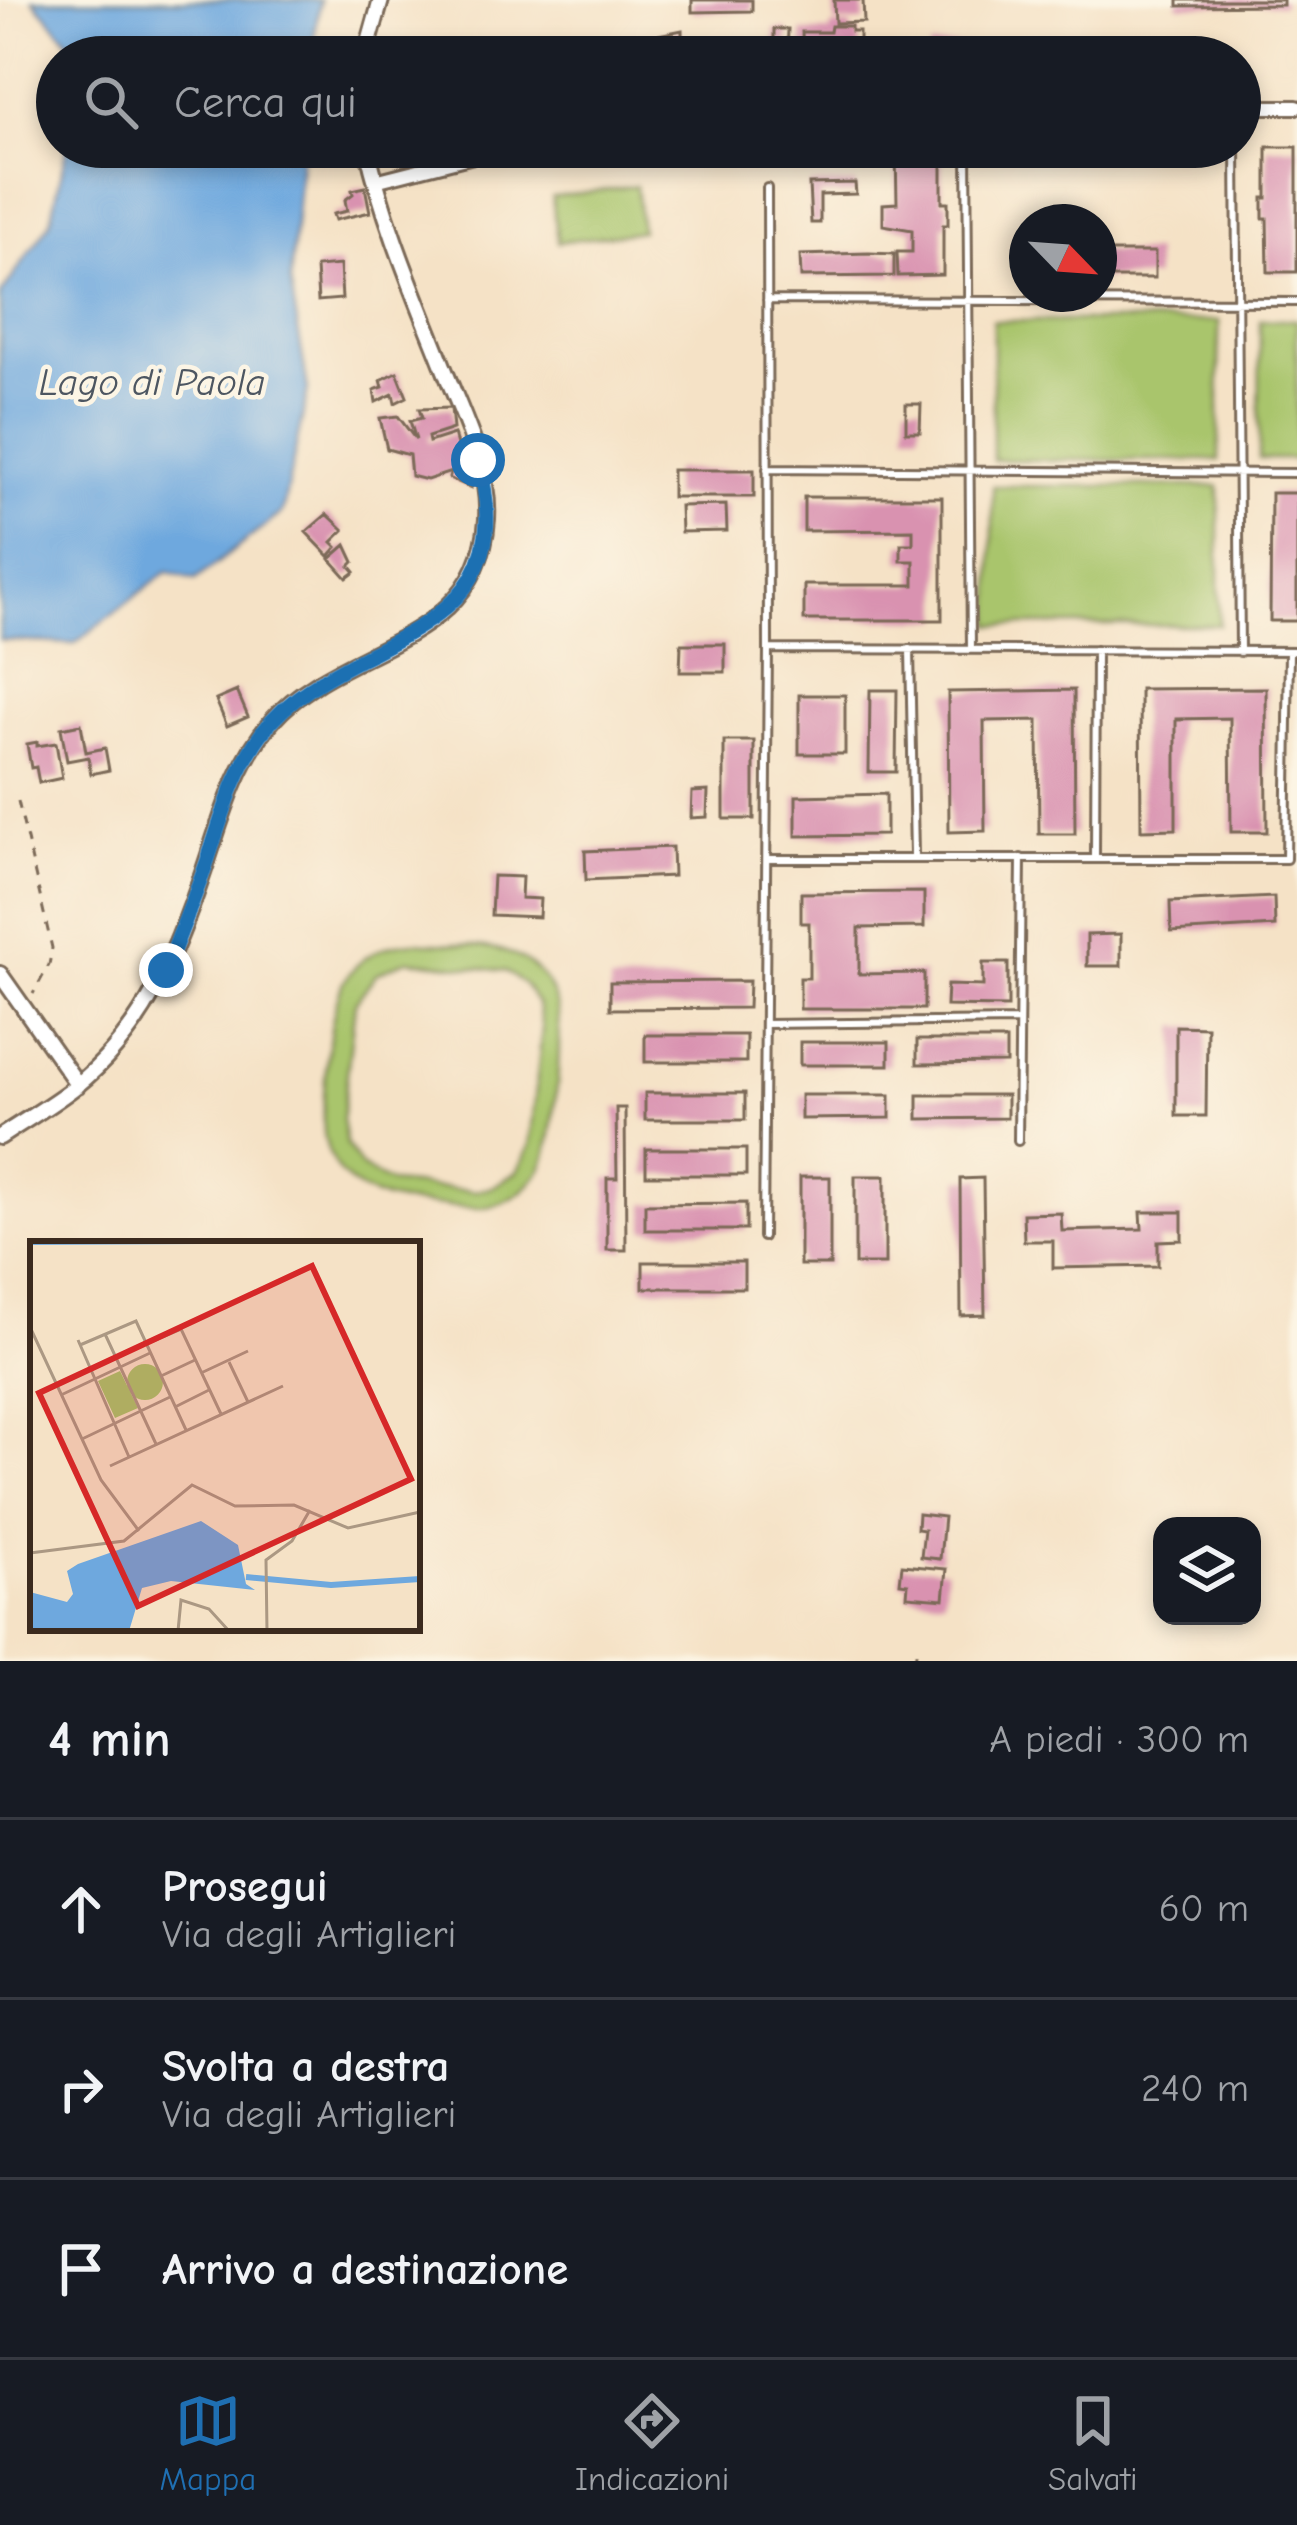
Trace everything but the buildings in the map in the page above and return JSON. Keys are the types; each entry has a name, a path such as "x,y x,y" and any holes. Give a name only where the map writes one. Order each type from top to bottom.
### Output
{"street":[{"path":"371,36 381,0"},
{"path":"1261,107 1297,107"},
{"path":"0,1136 78,1084 124,1036 159,984 190,911 233,785 260,736 288,704 314,685 408,638 433,620 458,595 480,552 487,509 478,460 398,251 372,168"},
{"path":"375,181 426,168"},
{"path":"0,974 78,1084"}],"lane":[{"path":"968,168 971,649"},
{"path":"1236,168 1240,652"},
{"path":"764,1237 767,188"},
{"path":"766,300 1297,302"},
{"path":"767,469 1297,473"},
{"path":"766,859 1286,860 1293,651 768,649"},
{"path":"910,649 914,857"},
{"path":"1096,650 1096,858"},
{"path":"1018,1141 1021,858"},
{"path":"765,1024 1018,1021"}],"path":[{"path":"18,800 52,948 49,965 24,1010"},
{"path":"915,1661 916,1646"}],"green space":[{"path":"636,186 641,231 558,242 552,197"},
{"path":"1260,320 1297,320 1297,459 1259,459"},
{"path":"993,321 1219,321 1219,460 993,460"},
{"path":"993,486 1219,486 1219,625 992,625"},
{"path":"403,943 470,945 511,954 539,974 554,997 558,1062 546,1156 530,1184 499,1204 481,1208 383,1198 348,1181 329,1153 325,1083 339,995 350,973 365,958","holes":["407,960 505,971 524,984 538,1005 542,1029 530,1147 517,1172 475,1191 390,1183 361,1167 346,1143 342,1119 355,1003 376,974"]}],"water":[{"path":"33,0 320,0 314,36 65,36"},
{"name":"Lago di Paola","path":"62,168 300,168 290,281 308,390 282,513 195,580 167,572 74,644 0,640 0,296 51,221"}],"route":[{"path":"166,970 233,785 268,726 321,680 424,628 466,582 486,524 487,502 478,460"}]}
